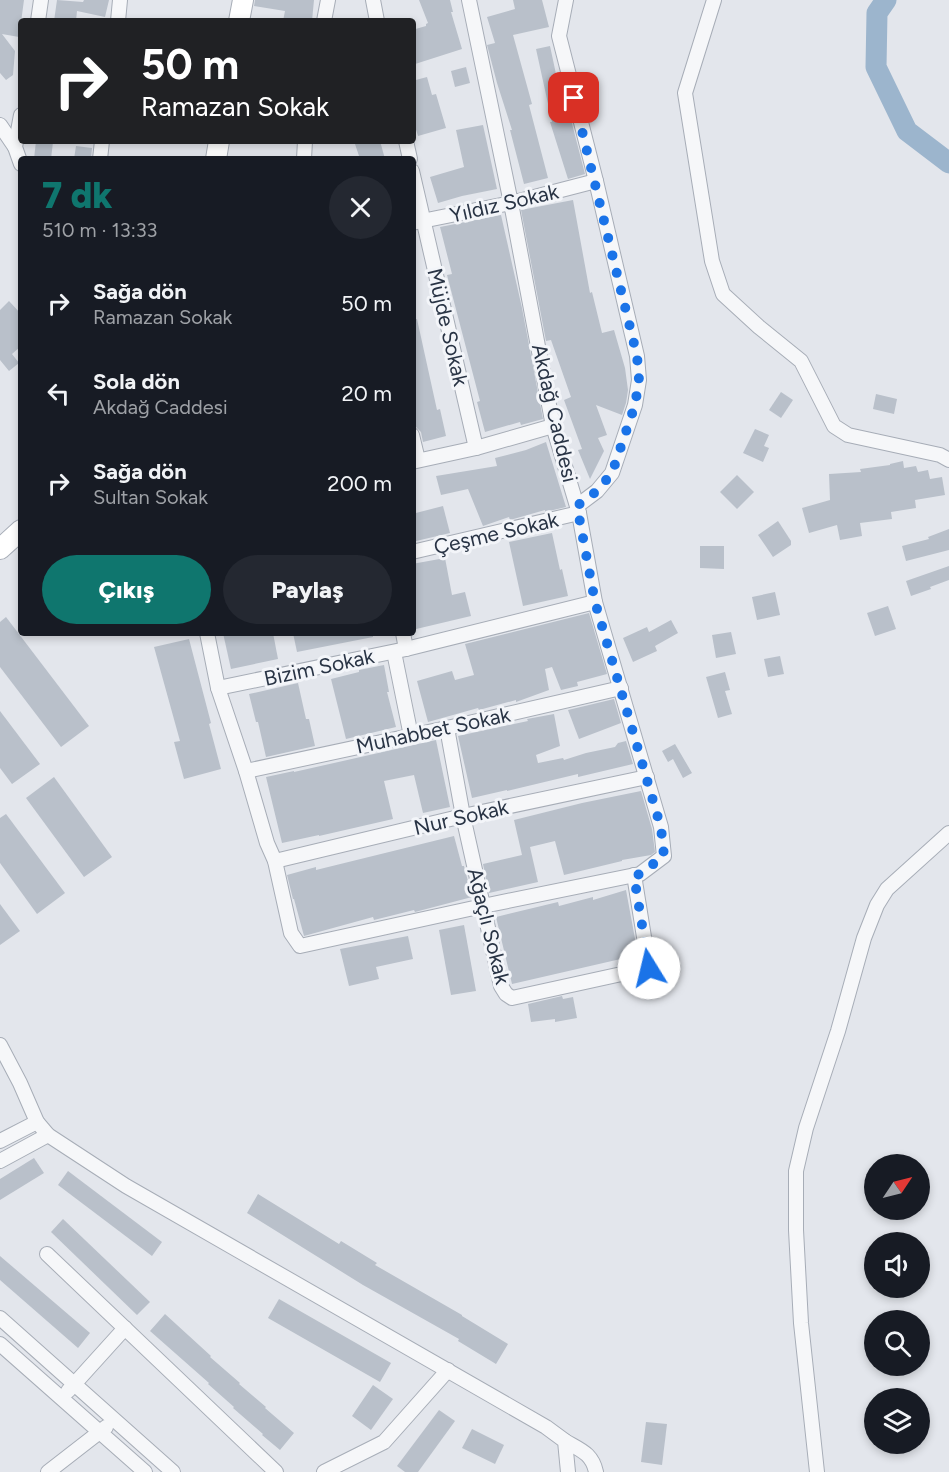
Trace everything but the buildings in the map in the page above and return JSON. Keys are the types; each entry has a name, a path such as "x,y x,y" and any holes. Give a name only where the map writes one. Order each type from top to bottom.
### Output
{"street":[{"path":"38,18 41,0"},
{"path":"118,18 120,0"},
{"path":"240,18 243,0"},
{"path":"325,18 328,0"},
{"path":"372,0 376,18"},
{"name":"Akdağ Caddesi","path":"469,0 554,426 578,510 595,602 661,828 664,856 634,876"},
{"path":"566,0 559,36 637,356 639,380 635,405 612,473 578,510"},
{"path":"714,0 685,93 712,261 723,294 801,362 834,426 848,435 940,455 949,460"},
{"path":"0,125 15,147 18,156"},
{"path":"15,147 18,131"},
{"name":"Yıldız Sokak","path":"418,222 511,203 596,181"},
{"name":"Müjde Sokak","path":"416,205 418,222 476,448"},
{"path":"416,461 476,448 554,426"},
{"name":"Çeşme Sokak","path":"416,551 578,510"},
{"path":"0,533 18,517"},
{"path":"0,549 18,533"},
{"name":"Bizim Sokak","path":"218,688 400,650 595,602"},
{"path":"208,636 218,688 267,843 275,861 291,933 300,946 634,876"},
{"path":"402,636 400,650 411,736"},
{"name":"Muhabbet Sokak","path":"246,771 621,688"},
{"name":"Ağaçlı Sokak","path":"447,728 463,816 501,986 512,998 649,968 634,876"},
{"name":"Nur Sokak","path":"275,861 463,816 647,777"},
{"path":"818,1472 801,1323 796,1230 796,1171 806,1128 838,1031 864,938 877,905 887,890 949,833"},
{"path":"0,1045 37,1122 48,1134 126,1186 546,1427 588,1455 594,1463 596,1472"},
{"path":"0,1141 37,1122"},
{"path":"0,1161 48,1134"},
{"path":"47,1254 276,1472"},
{"path":"0,1318 173,1472"},
{"path":"62,1398 125,1328"},
{"path":"0,1344 145,1472"},
{"path":"324,1472 384,1442 448,1370"},
{"path":"48,1472 101,1433 114,1420"},
{"path":"565,1441 568,1472"}],"waterway":[{"path":"886,0 877,13 876,67 907,131 949,163"}],"route":[{"path":"574,98 637,356 639,380 635,405 612,473 597,491 577,506 595,602 661,828 664,856 634,876 649,968"}]}
